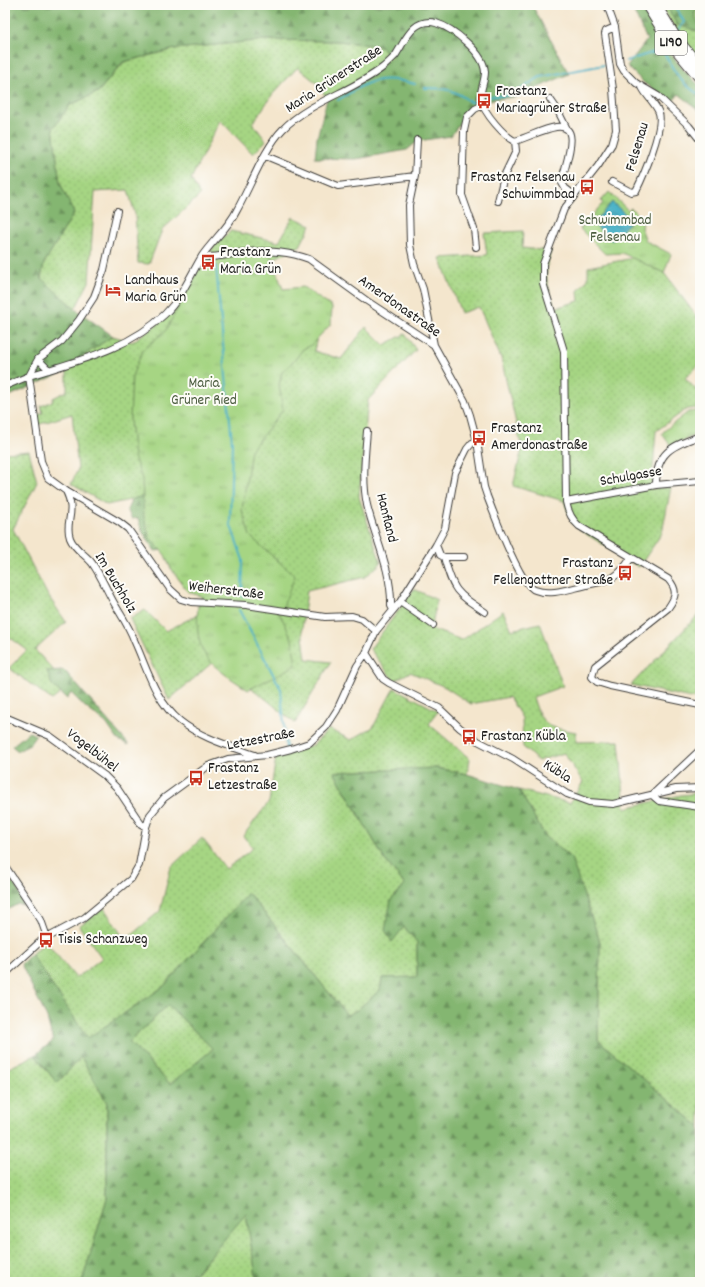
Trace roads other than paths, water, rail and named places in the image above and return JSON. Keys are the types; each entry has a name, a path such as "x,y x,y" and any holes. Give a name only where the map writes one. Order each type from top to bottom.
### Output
{"main road":[{"name":"L190","path":"647,5 670,42 700,78"},
{"name":"L190","path":"656,5 676,38 700,67"}],"street":[{"name":"Felsenau","path":"607,5 615,27 620,64 624,71 642,87 658,96 689,126 700,140"},
{"name":"Maria Grünerstraße","path":"29,376 93,356 129,340 149,327 174,304 182,293 202,257 235,214 266,156 284,128 313,107 381,69 394,57 413,29 423,22 435,23 454,32 471,46 479,56 485,73 480,99 483,105"},
{"path":"615,27 606,31 605,34 613,89 616,130 612,144 598,166 564,209 543,264 542,274 564,351 566,502 568,511 573,520 579,526 668,579 674,587 676,594 674,600 668,608 595,666 592,677 597,682 610,686 700,705"},
{"name":"Felsenau","path":"612,182 631,192 636,192 645,173 660,122 659,113 642,87"},
{"path":"550,99 558,109 567,129 572,136 562,183 565,188 574,195"},
{"path":"476,246 474,229 462,195 464,131 467,117 474,109 483,105 507,137 516,141 556,127 567,129"},
{"path":"417,140 415,176 409,205 410,245 414,264 423,289 434,345"},
{"path":"498,201 504,176 516,151 516,141"},
{"path":"266,156 338,186 415,176"},
{"path":"66,491 52,482 43,468 28,380 38,359 62,341 79,320 94,297 104,270 117,211"},
{"name":"Amerdonastraße","path":"202,257 217,258 247,252 300,256 309,259 359,295 434,345 465,401 477,441 484,487 487,496 522,577 535,590 550,593 607,580 619,574 631,558"},
{"path":"38,359 49,370"},
{"path":"5,386 29,376"},
{"name":"Hanfland","path":"368,431 364,456 367,505 388,578 391,606 393,610"},
{"path":"656,485 656,476 662,456 674,447 700,436"},
{"name":"Letzestraße","path":"5,974 47,937 84,918 131,879 139,865 146,827 150,815 158,803 208,766 228,759 258,756 291,749 309,743 326,727 337,710 357,666 366,653 376,631 400,602 445,528 455,473 467,449 472,443 477,441"},
{"name":"Schulgasse","path":"566,502 656,485 700,481"},
{"name":"Weiherstraße","path":"66,491 119,522 128,529 170,589 181,599 192,602 246,605 325,617 352,616 362,619 376,631"},
{"name":"Im Buchholz","path":"66,491 71,501 72,508 69,527 70,540 92,564 134,638 150,680 168,708 179,720 209,738 258,756"},
{"path":"436,545 440,555 444,557 453,586 465,599 485,612"},
{"path":"444,557 464,557"},
{"path":"400,602 434,625"},
{"name":"Kübla","path":"366,653 383,678 389,683 439,708 460,728 478,741 513,759 567,794 590,802 607,804 632,801 676,789 700,788"},
{"name":"Vogelbühel","path":"5,717 50,736 105,776 117,788 141,824 146,827"},
{"path":"700,750 652,795 659,801 700,807"},
{"path":"5,866 41,920 47,937"}],"water":[{"name":"Schwimmbad Felsenau","path":"612,202 632,220 612,241 593,223"}],"waterway":[{"path":"675,5 684,22 677,32"},
{"path":"666,48 664,53 679,77 687,86 700,95"},
{"path":"626,61 664,49"},
{"path":"485,97 512,95 540,77 604,65"},
{"path":"338,100 358,88 374,81 391,80 415,84"},
{"path":"424,88 449,90 459,94 470,102 475,102"},
{"path":"216,266 232,443 230,523 243,560 242,596"},
{"path":"239,610 281,689 286,748"}],"place":[{"name":"Frastanz Mariagrüner Straße","path":"484,101"},
{"name":"Frastanz Felsenau Schwimmbad","path":"587,187"},
{"name":"Frastanz Maria Grün","path":"208,262"},
{"name":"Landhaus Maria Grün","path":"113,290"},
{"name":"Frastanz Amerdonastraße","path":"479,438"},
{"name":"Frastanz Fellengattner Straße","path":"625,573"},
{"name":"Frastanz Kübla","path":"469,737"},
{"name":"Frastanz Letzestraße","path":"196,778"},
{"name":"Tisis Schanzweg","path":"46,940"}],"park label":[{"name":"Maria Grüner Ried","path":"204,392"}]}
